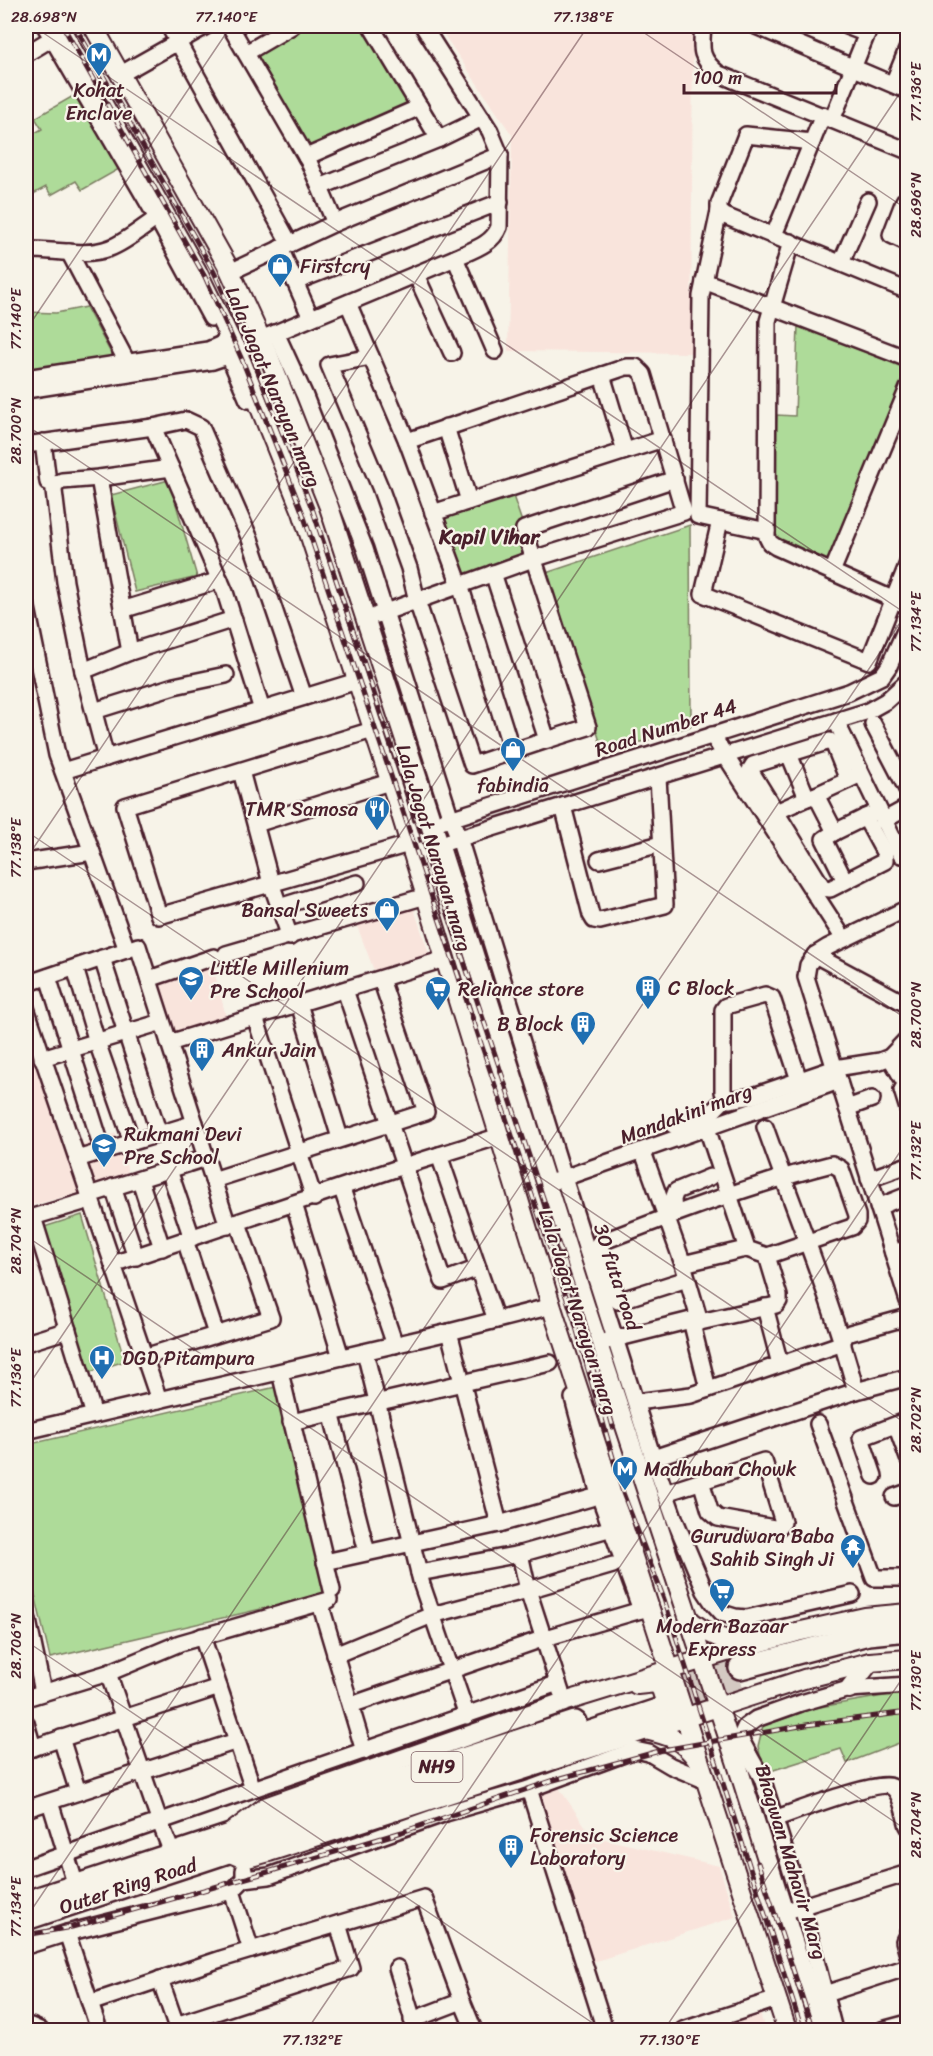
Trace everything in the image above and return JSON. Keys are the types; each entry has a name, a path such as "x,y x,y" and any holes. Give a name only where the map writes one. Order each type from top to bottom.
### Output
{"highway":[{"path":"908,1630 868,1634 742,1675 870,1647 908,1643"},
{"name":"NH9","path":"232,1850 654,1703"},
{"name":"Outer Ring Road","path":"26,1902 173,1855 232,1850"},
{"name":"Outer Ring Road","path":"26,1919 232,1850"}],"main road":[{"name":"Lala Jagat Narayan marg","path":"93,26 230,272 269,336 329,507 439,844 555,1181 718,1707"},
{"name":"Lala Jagat Narayan marg","path":"55,30 162,217 197,271 302,512 645,1608 662,1642 686,1717"},
{"path":"232,1850 265,1807 564,1702 753,1644 865,1617 908,1613"},
{"path":"691,1621 707,1634 730,1641 753,1644"},
{"path":"637,1679 650,1669 658,1657 662,1642"},
{"path":"232,1850 646,1730 804,1679 870,1662 908,1659"},
{"path":"849,1689 870,1662"},
{"path":"481,1732 507,1728 621,1689 656,1683 661,1689 668,1710 665,1716 646,1730"},
{"name":"Bhagwan Mahavir Marg","path":"718,1707 742,1758 783,1912 821,2031"},
{"path":"686,1717 788,2031"},
{"path":"646,1730 672,1737 687,1746 705,1775"}],"street":[{"path":"169,26 285,246 295,282 311,318"},
{"path":"121,74 206,26"},
{"path":"230,26 306,157 335,224"},
{"path":"246,53 292,26"},
{"path":"371,26 440,140"},
{"path":"26,378 230,348 269,336 486,244 495,236 499,226 500,155 498,147 423,26"},
{"path":"703,26 701,50 708,65 719,74 908,151"},
{"path":"756,26 908,91"},
{"path":"774,235 812,142 828,118 854,67 869,30 846,26"},
{"path":"26,54 55,30"},
{"path":"893,84 908,47"},
{"path":"306,157 420,106"},
{"path":"320,187 440,140 482,118"},
{"path":"767,531 698,516 701,296 719,204 746,135 812,142"},
{"path":"230,272 335,224 500,155"},
{"path":"841,263 868,201"},
{"path":"904,201 891,235 908,243"},
{"path":"295,282 500,202"},
{"path":"719,211 724,216 908,291"},
{"path":"26,250 89,252 112,247 162,217"},
{"path":"790,242 768,321 767,531 770,543 900,602"},
{"path":"69,252 127,362"},
{"path":"455,258 495,351"},
{"path":"416,275 452,352"},
{"path":"704,280 908,359"},
{"path":"348,303 407,441 460,585 512,751"},
{"path":"269,336 304,394 365,549 459,838 555,1181"},
{"path":"26,390 213,361 230,348"},
{"path":"371,357 329,365 380,487 409,568 417,601 472,765 588,726 524,529 675,479"},
{"path":"366,619 533,559 684,512 643,374 636,367 626,367 407,441"},
{"path":"602,375 625,451"},
{"path":"832,572 908,388"},
{"path":"26,445 186,420 201,426 250,539 304,697"},
{"path":"153,426 220,580 262,710"},
{"path":"446,428 470,501"},
{"path":"433,513 663,439"},
{"path":"43,442 48,482 55,485"},
{"path":"55,485 62,481 171,468"},
{"path":"99,478 130,652"},
{"path":"55,485 65,582 83,671 106,758"},
{"path":"720,521 703,594 869,661 900,602 908,563"},
{"path":"494,573 547,740"},
{"path":"123,610 220,580"},
{"path":"26,603 28,625 57,755 127,950"},
{"path":"83,671 130,652 234,619"},
{"name":"Road Number 44","path":"407,844 433,825 849,692 882,676 908,624"},
{"path":"94,711 174,686 226,675"},
{"path":"366,732 124,806 159,916 407,844 439,844 726,756 868,711 886,701 908,681"},
{"path":"63,771 354,682 366,732 383,784 407,844"},
{"path":"836,721 855,777"},
{"path":"873,724 908,791"},
{"path":"712,735 844,939"},
{"path":"875,816 885,861 830,889 823,888 750,770 753,765 830,741 855,777 875,816 901,855"},
{"path":"789,754 812,796 845,881"},
{"path":"241,771 271,883 290,937"},
{"path":"563,806 594,920 600,921 665,905 658,777"},
{"path":"776,812 855,777"},
{"path":"256,824 383,784"},
{"path":"800,851 875,816 908,807"},
{"path":"599,860 662,844"},
{"path":"26,862 92,852"},
{"path":"279,908 357,883"},
{"path":"112,1264 497,1137 438,961 422,897 148,979"},
{"path":"906,1291 892,1253 806,977 808,965 815,955 908,908"},
{"path":"26,984 138,946 213,1180 270,1318 144,1357"},
{"path":"815,955 908,1005"},
{"path":"102,958 159,1134"},
{"path":"169,1043 438,961"},
{"path":"75,968 97,1042 132,1142"},
{"path":"48,977 103,1151"},
{"path":"213,1180 426,1112 381,979"},
{"path":"345,990 442,1281 478,1268"},
{"path":"799,1080 772,998 765,995 730,1004 723,1010 723,1092 726,1098 734,1100 756,1103 799,1080 837,1075 880,1061 890,1057 908,1038"},
{"path":"299,1004 340,1138"},
{"path":"26,1008 159,1400"},
{"path":"255,1017 314,1198"},
{"path":"42,1058 162,1022"},
{"path":"890,1057 906,1082 902,1090 908,1109"},
{"name":"Mandakini marg","path":"555,1181 707,1128 756,1103 837,1075"},
{"path":"674,1125 709,1115 726,1098"},
{"path":"847,1108 872,1100"},
{"path":"77,1159 195,1123"},
{"path":"765,1127 782,1176 847,1338 856,1391"},
{"path":"707,1128 747,1249"},
{"path":"643,1152 670,1216 687,1279 708,1389"},
{"path":"439,1155 496,1320"},
{"path":"94,1415 68,1330 29,1218 90,1198 113,1187 206,1158"},
{"path":"683,1264 734,1250 747,1249 767,1256 852,1227 857,1221 856,1208 841,1169 832,1164 782,1176 599,1243 618,1301 687,1279"},
{"path":"869,1179 908,1165"},
{"path":"169,1170 216,1334"},
{"path":"670,1216 676,1191 711,1177"},
{"path":"140,1180 162,1248"},
{"path":"113,1187 135,1257"},
{"path":"342,1189 394,1345"},
{"path":"878,1207 903,1197"},
{"path":"294,1204 341,1358"},
{"path":"892,1253 908,1248"},
{"path":"606,1341 776,1305 779,1296 767,1256"},
{"path":"765,1307 780,1364"},
{"path":"26,1431 550,1308"},
{"path":"636,1402 691,1395 908,1317"},
{"path":"26,1343 68,1330"},
{"path":"449,1332 499,1524"},
{"name":"30 futa road","path":"606,1341 636,1402 665,1493 705,1591 722,1613 747,1618 852,1594"},
{"path":"365,1352 419,1573 466,1716"},
{"path":"291,1422 550,1363"},
{"path":"280,1372 325,1562 327,1598 335,1655 364,1750"},
{"path":"653,1458 856,1391 908,1377"},
{"path":"327,1414 332,1416 366,1552"},
{"path":"874,1476 861,1438 902,1422 908,1458"},
{"path":"818,1424 874,1578 908,1578"},
{"path":"665,1493 701,1481 764,1461 783,1522 779,1527 774,1528 718,1518 710,1511 701,1481"},
{"path":"325,1562 499,1524 591,1498"},
{"path":"419,1573 520,1554 605,1530"},
{"path":"520,1554 528,1590 564,1702"},
{"path":"335,1655 432,1615 613,1565"},
{"path":"26,1698 108,1673 180,1643 327,1598"},
{"path":"351,1705 545,1638 645,1608"},
{"path":"26,1611 28,1633 43,1692"},
{"path":"202,1636 253,1789"},
{"path":"108,1673 173,1855"},
{"path":"26,1868 558,1683"},
{"path":"834,2031 802,1906 762,1778 742,1758 740,1738 743,1730 750,1723 779,1710 849,1689 908,1685"},
{"path":"26,1723 29,1749 219,1687"},
{"path":"61,1738 78,1792"},
{"path":"26,1809 237,1741"},
{"path":"26,1946 67,1933 232,1891 244,1879 269,1876 446,1813 529,1789 635,1750 649,1752 671,1766 705,1775"},
{"path":"774,1819 852,1792 887,1785 897,1794 908,1826"},
{"path":"529,1789 605,2031"},
{"path":"50,1802 76,1886"},
{"path":"232,1850 244,1879"},
{"path":"783,1912 908,1873"},
{"path":"232,1891 251,1950"},
{"path":"90,2003 251,1950 424,1898 474,2031"},
{"path":"160,1979 177,2025 351,1968 338,1924"},
{"path":"67,1933 99,2031"},
{"path":"908,1933 904,1941 908,1955"},
{"path":"825,1994 908,1967"},
{"path":"397,1968 414,2025 462,2001"},
{"path":"683,2031 777,1999"},
{"path":"882,2031 908,2023"},
{"path":"26,2026 40,2031"}],"shaded area":[{"path":"438,26 693,26 691,353 508,351 512,135"},
{"path":"412,903 431,960 375,973 354,918"},
{"name":"Little Millenium Pre School","path":"212,963 227,1020 172,1038 153,983"},
{"path":"26,1026 82,1192 26,1207"},
{"name":"Rukmani Devi Pre School","path":"116,1133 130,1178 88,1191 73,1147"},
{"path":"557,1785 592,1836 719,1866 735,1917 587,1964 532,1790"},
{"path":"759,2010 765,2030 703,2030"}],"green space":[{"path":"285,26 371,26 416,100 310,148 251,46"},
{"path":"75,95 119,169 82,190 76,181 51,195 46,187 26,198 26,161 28,159 26,138 42,129 35,118"},
{"path":"86,307 113,357 26,371 26,312 56,313"},
{"path":"798,325 907,369 828,562 773,537 777,415 795,416"},
{"path":"169,480 197,577 135,592 111,495"},
{"path":"512,493 533,554 462,577 442,517"},
{"path":"690,525 691,726 604,754 546,573"},
{"path":"82,1215 125,1361 87,1373 44,1227"},
{"path":"276,1387 325,1594 50,1658 26,1557 26,1445"},
{"path":"907,1692 907,1740 847,1763 841,1749 764,1773 758,1746 763,1726 814,1708"}],"tunnel":[{"path":"652,1696 740,1668"},
{"path":"662,1708 745,1682"}],"railway":[{"path":"63,26 205,277 243,362 303,514 574,1320 623,1493 664,1599 802,2030"},
{"path":"75,26 214,272 253,358 313,511 583,1317 613,1427"},
{"path":"26,1935 72,1927 268,1872 402,1832 554,1780 663,1750 806,1725 908,1712"},
{"path":"758,1863 813,2030"}],"place":[{"name":"Kohat Enclave","path":"99,78"},
{"name":"Firstcry","path":"280,289"},
{"name":"fabindia","path":"513,773"},
{"name":"TMR Samosa","path":"377,832"},
{"name":"Bansal Sweets","path":"387,933"},
{"name":"Little Millenium Pre School","path":"191,1002"},
{"name":"C Block","path":"648,1011"},
{"name":"Reliance store","path":"438,1012"},
{"name":"B Block","path":"583,1047"},
{"name":"Ankur Jain","path":"202,1073"},
{"name":"Rukmani Devi Pre School","path":"104,1169"},
{"name":"DGD Pitampura","path":"102,1381"},
{"name":"Madhuban Chowk","path":"625,1492"},
{"name":"Gurudwara Baba Sahib Singh Ji","path":"853,1570"},
{"name":"Modern Bazaar Express","path":"722,1614"},
{"name":"Forensic Science Laboratory","path":"511,1870"}],"district":[{"name":"Kapil Vihar","path":"489,537"}]}
